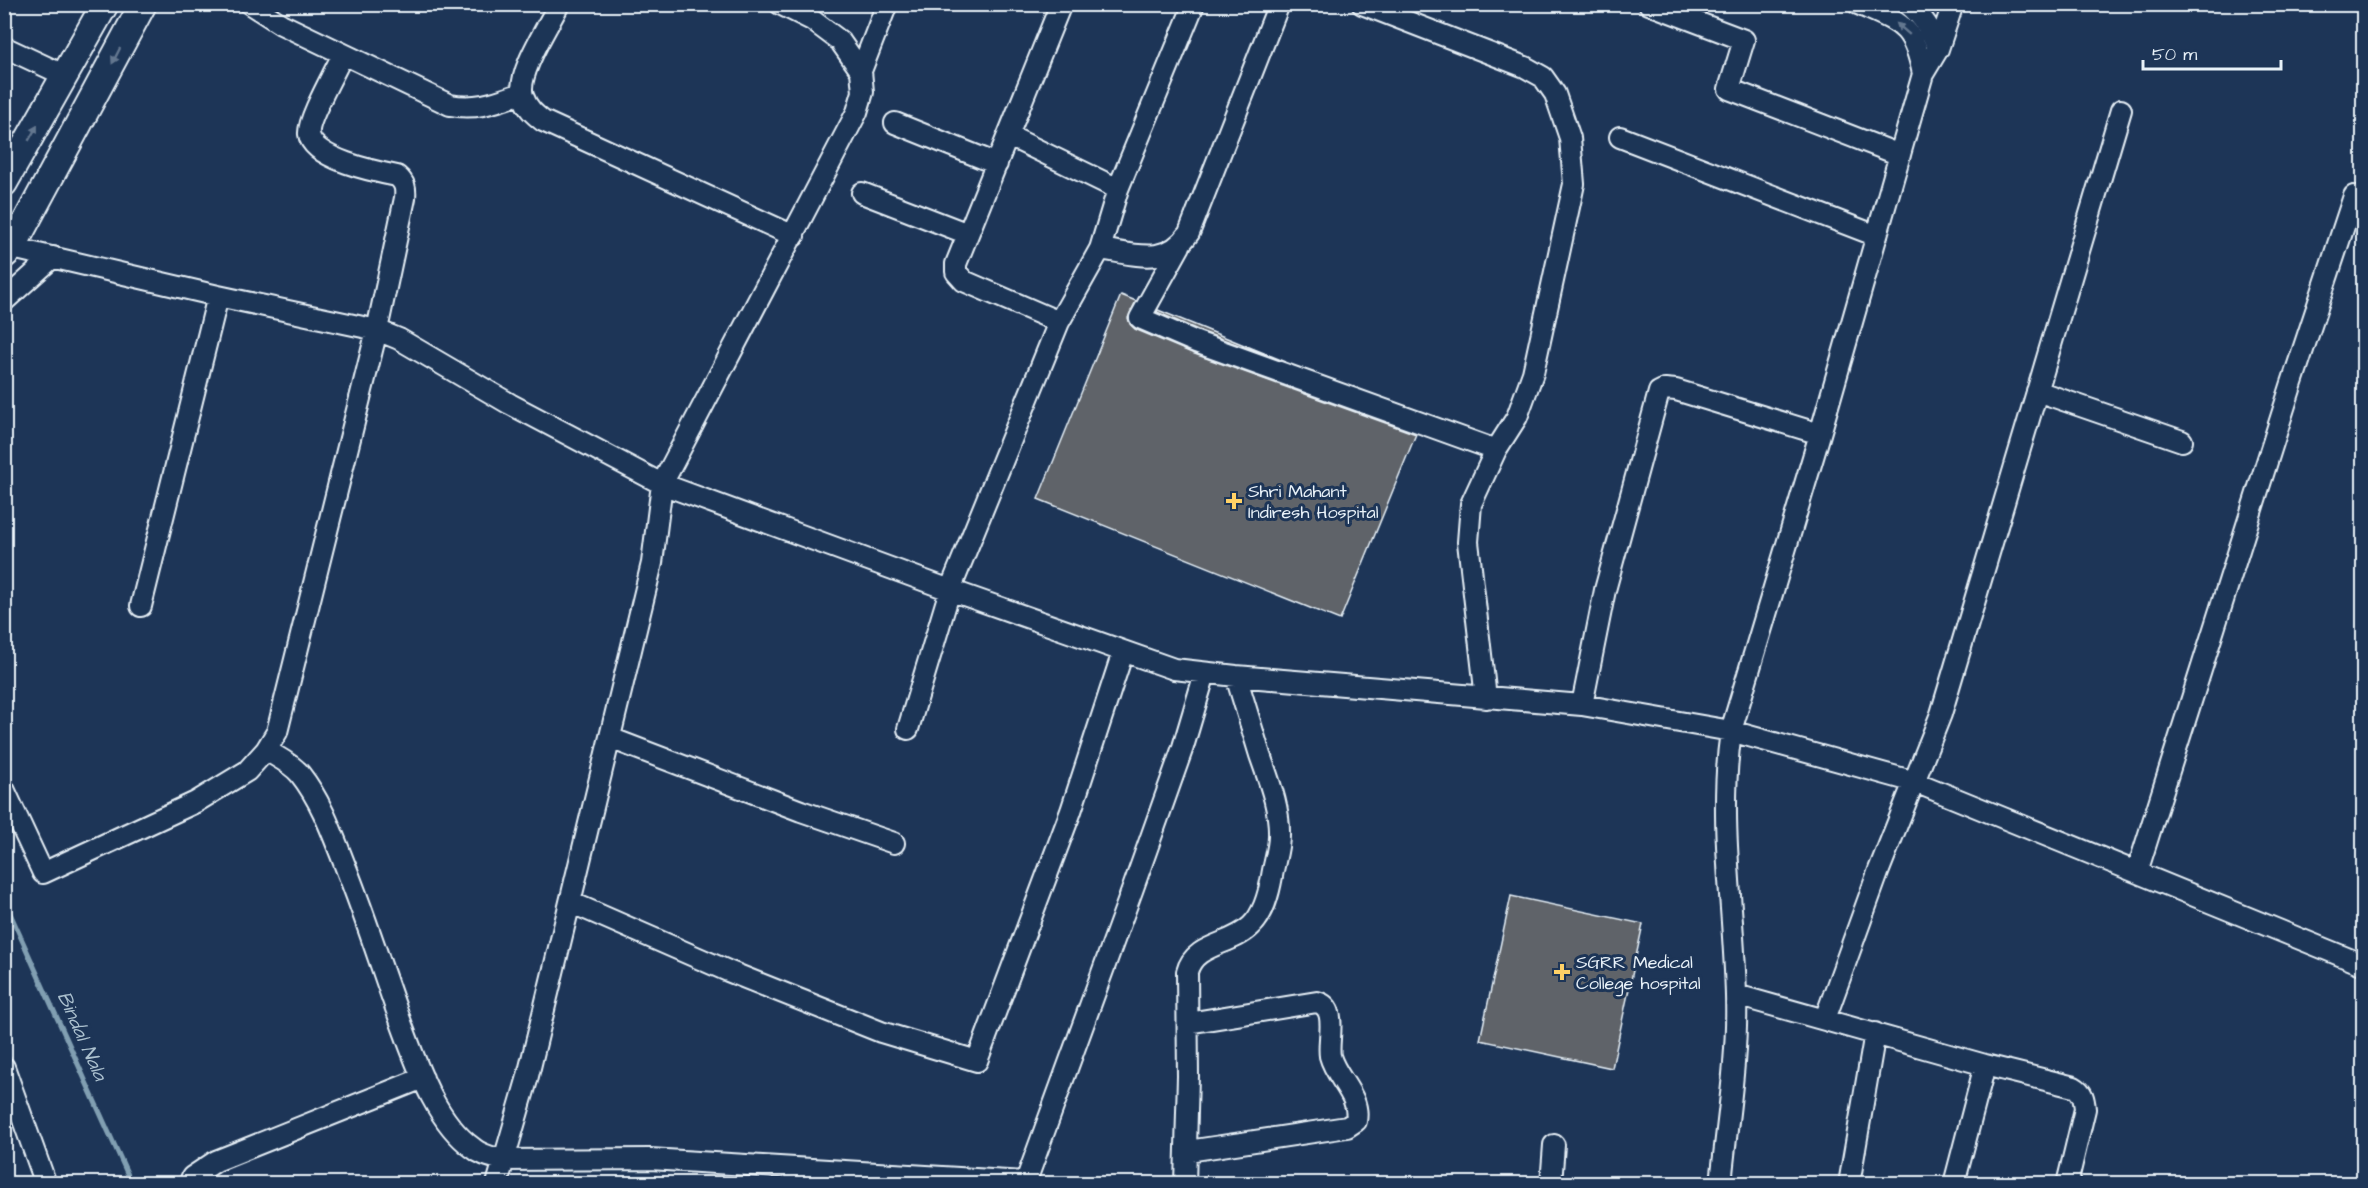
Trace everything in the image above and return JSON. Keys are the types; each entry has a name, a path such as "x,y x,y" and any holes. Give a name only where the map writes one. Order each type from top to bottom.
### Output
{"main road":[{"path":"4,183 105,4"},
{"path":"7,250 143,4"}],"street":[{"path":"250,4 281,24 450,105 467,108 522,93"},
{"path":"559,4 523,75 522,93 528,108 543,122 794,236"},
{"path":"780,4 812,20 840,41 861,71"},
{"path":"497,1184 526,1080 652,563 662,484 857,112 863,92 861,71 887,4"},
{"path":"1059,322 964,281 956,272 956,264 1061,4"},
{"path":"908,729 950,590 1059,322 1100,249 1118,189 1194,4"},
{"path":"1279,4 1189,233 1140,318 1196,342 1496,450"},
{"path":"1362,4 1525,67 1543,77 1555,94 1563,112 1570,138 1574,184 1533,373 1517,417 1496,450 1471,504 1468,542 1486,698"},
{"path":"1648,4 1744,40 1729,88 1900,155"},
{"path":"1858,4 1904,27 1918,48 1923,74"},
{"path":"1908,4 1923,17 1938,49"},
{"path":"1721,1184 1736,1057 1736,995 1725,810 1725,774 1731,731 1820,434 1923,74 1938,49 1953,4"},
{"path":"4,46 66,76"},
{"path":"4,789 43,873 196,802 248,771 278,732 376,330 406,188 397,176 349,164 320,150 313,144 309,135 310,122 343,54"},
{"path":"1825,1019 1879,870 1941,714 2121,110"},
{"path":"895,123 997,164"},
{"path":"1009,136 1118,189"},
{"path":"1620,136 1877,236"},
{"path":"862,193 968,234"},
{"path":"2137,872 2291,386 2354,196"},
{"path":"1100,249 1151,256 1164,254 1180,246"},
{"path":"7,250 52,257 376,330 399,339 510,404 662,484 950,590 1174,669 1205,674 1576,705 1731,731 1915,782 2364,964"},
{"path":"4,301 52,257"},
{"path":"141,606 218,296"},
{"path":"1576,705 1659,392 1665,389 1676,390 1820,434"},
{"path":"2037,392 2182,441"},
{"path":"570,902 728,971 881,1032 977,1061 1071,811 1123,652"},
{"path":"266,750 298,772 325,812 366,918 423,1078 440,1110 456,1133 472,1148 502,1160 650,1159 1025,1183 1183,747 1205,674"},
{"path":"1185,1184 1188,1151 1187,972 1190,961 1197,954 1238,935 1251,927 1258,917 1270,888 1279,838 1279,823 1272,789 1236,676"},
{"path":"610,738 894,843"},
{"path":"1736,995 1984,1065 2074,1087 2084,1098 2085,1109 2067,1184"},
{"path":"1188,1023 1317,1002 1323,1003 1330,1015 1331,1061 1358,1112 1356,1121 1347,1127 1188,1151"},
{"path":"1849,1184 1875,1033"},
{"path":"1954,1184 1984,1065"},
{"path":"4,1067 46,1184"},
{"path":"189,1184 192,1177 216,1161 423,1078"},
{"path":"1551,1184 1554,1145"}],"building":[{"path":"1121,295 1136,301 1128,318 1135,329 1192,353 1416,434 1340,620 1038,499"},
{"path":"1158,310 1286,362 1200,331 1157,312"},
{"path":"1511,896 1643,924 1612,1068 1480,1040"}],"waterway":[{"name":"Bindal Nala","path":"4,900 132,1184"}],"place":[{"name":"Shri Mahant Indiresh Hospital","path":"1234,501"},
{"name":"SGRR Medical College hospital","path":"1562,972"}]}
